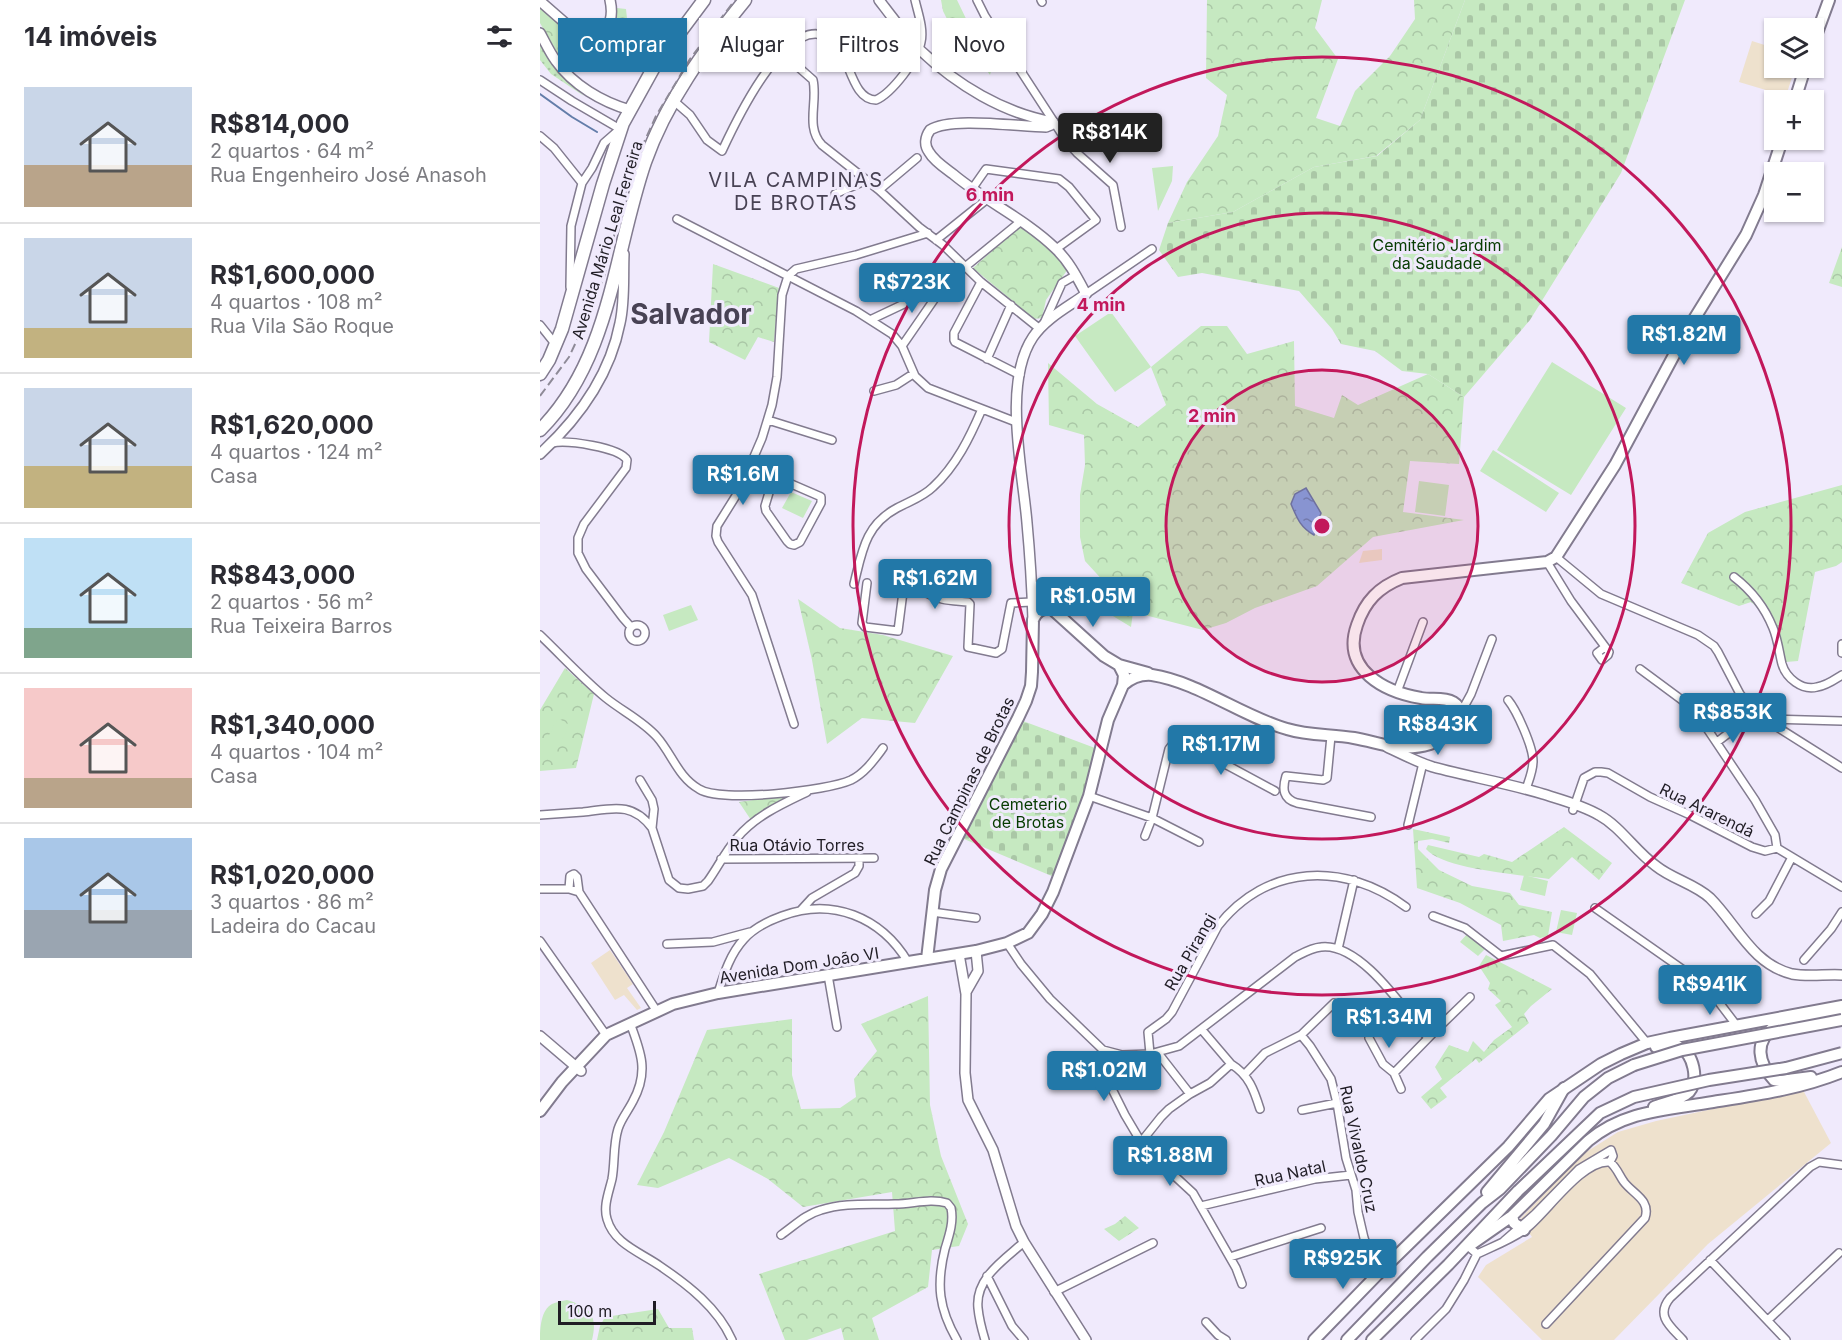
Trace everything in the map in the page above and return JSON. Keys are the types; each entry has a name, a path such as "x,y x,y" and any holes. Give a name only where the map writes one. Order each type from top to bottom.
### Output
{"highway":[{"name":"Avenida Mário Leal Ferreira","path":"540,374 556,345 620,129 654,68 704,0"},
{"name":"Avenida Mário Leal Ferreira","path":"540,430 563,403 586,363 601,322 645,164 658,130 701,58 745,0"}],"main road":[{"path":"1822,18 1829,0"},
{"path":"1033,620 1040,610 1052,609 1095,649 1119,665 1199,691 1281,728 1354,738 1387,747 1406,748 1433,743 1450,732 1460,714 1457,705 1448,700 1423,699 1397,692 1374,681 1361,667 1356,657 1355,629 1365,606 1372,596 1392,581 1402,578 1552,559 1615,465 1691,323 1746,235 1764,195 1779,150"},
{"name":"Rua Campinas de Brotas","path":"927,959 937,883 946,858 1007,740 1031,686 1033,620"},
{"path":"1119,665 1124,675 1123,685"},
{"path":"1123,685 1137,676 1152,675"},
{"name":"Avenida Dom João VI","path":"540,1112 606,1035 656,1010 691,998 718,993 976,951 1007,943 1028,933 1042,914 1061,872 1089,796 1108,720 1123,685"},
{"path":"1314,1340 1508,1147 1549,1098 1601,1064 1647,1043 1842,1006"},
{"path":"1840,1072 1790,1080 1774,1080 1764,1066 1760,1049 1761,1040 1774,1027 1842,1013"},
{"path":"1347,1340 1385,1298 1482,1203 1500,1189 1551,1136 1584,1097 1608,1078 1634,1065 1682,1050 1842,1020"},
{"name":"Avenida Dom João VI","path":"578,1069 630,1023"},
{"path":"1448,1265 1473,1250 1512,1216 1587,1141 1613,1123 1684,1096 1690,1091 1695,1076 1686,1053 1680,1047 1674,1045 1631,1050"},
{"path":"1372,1340 1518,1191 1600,1113 1634,1097 1708,1080 1786,1068 1842,1053"},
{"path":"1638,1114 1773,1092 1809,1084 1840,1072"},
{"path":"1482,1203 1487,1193 1544,1124 1564,1088"},
{"path":"1512,1216 1514,1223 1522,1228"}],"street":[{"path":"540,1 580,36 588,38 601,35 607,29 611,20 610,0"},
{"path":"879,0 894,18"},
{"path":"915,0 918,18"},
{"path":"977,0 1053,122 1077,153 1113,184 1121,227"},
{"path":"920,26 922,36 920,45"},
{"path":"540,33 564,72 604,100 630,110"},
{"path":"920,50 981,96 1021,113 1053,122"},
{"path":"674,101 690,115 707,140 722,151 737,118 766,72"},
{"path":"804,72 814,82 813,128 816,139 879,190 981,282 1011,305 1042,327 1062,284 1076,275"},
{"path":"851,72 860,92 867,99 876,100 896,84 904,72"},
{"path":"540,80 620,129 604,143 582,183 571,226 570,301"},
{"path":"1053,122 1046,127 973,123 941,126 930,130 926,139 928,152 986,200 1056,249 1072,267 1086,294"},
{"path":"540,136 554,148 582,183"},
{"path":"879,190 917,158"},
{"path":"972,189 986,169 1052,178 1064,183 1096,220 1056,249"},
{"path":"835,194 867,180"},
{"path":"936,240 986,200"},
{"path":"677,219 870,320 891,334 902,346 913,374 928,388 1016,422"},
{"path":"902,346 944,285 962,264 1020,222"},
{"path":"794,724 752,595 718,542 716,530 742,486 768,420 776,384 781,304 788,276 796,269 856,255 928,233"},
{"path":"540,454 567,428 588,401 618,332 623,302 624,239"},
{"name":"Rua Campinas de Brotas","path":"1033,620 1027,523 1016,422 1020,375 1029,344 1042,327 1152,249"},
{"path":"981,282 954,333 954,340 1020,375"},
{"path":"870,320 944,285"},
{"path":"987,358 1011,305"},
{"path":"540,325 556,345"},
{"path":"874,391 896,385 913,374"},
{"path":"854,584 865,543 875,524 895,509 925,494 944,476 964,447 982,409"},
{"path":"768,420 832,440"},
{"path":"567,428 570,438 578,443"},
{"path":"552,443 578,443 621,454 627,460 626,468 580,531 578,546 586,569 632,627"},
{"path":"750,466 774,476 819,496 822,499 797,545 787,542 766,511 765,506 774,476"},
{"path":"1552,559 1571,601 1605,647"},
{"path":"1552,559 1601,594 1698,635 1714,646 1740,694 1755,713 1842,768"},
{"path":"1734,577 1751,592 1773,627 1782,663 1790,679 1798,684 1815,688 1842,675"},
{"path":"1031,582 1052,609"},
{"path":"867,583 862,623 865,627 898,631 903,592 908,589 921,591 944,600 968,602 970,604 967,645 969,648 996,653 1002,649 1011,603 1032,602"},
{"path":"1397,692 1423,622"},
{"path":"540,635 603,696 648,728 663,745 679,770 699,789 709,794 729,796 825,788 853,779 883,748"},
{"path":"1460,714 1471,694 1492,639"},
{"path":"1842,644 1842,653"},
{"path":"1640,669 1690,706 1745,784 1776,835 1777,848"},
{"path":"1448,700 1471,694"},
{"path":"1508,700 1518,716 1533,756 1532,771 1526,789"},
{"path":"1717,742 1755,713"},
{"path":"1767,719 1842,721"},
{"path":"1331,736 1328,778 1323,780 1286,776 1285,795 1287,799 1297,803 1371,817"},
{"path":"1145,836 1152,818 1169,749 1176,740 1275,790"},
{"path":"1387,747 1423,763 1526,789 1606,819 1646,859 1666,874 1708,896 1750,948 1766,961 1792,974 1842,975"},
{"path":"1408,825 1423,763"},
{"name":"Rua Ararendá","path":"1574,807 1584,778 1589,774 1608,773 1650,797 1752,848 1765,852 1777,848 1842,887"},
{"path":"640,780 652,800 654,809 652,828 665,874 680,888 688,889 703,886 738,836 762,816 812,790"},
{"path":"1089,796 1152,818 1198,842"},
{"path":"540,815 626,809 639,815 652,828"},
{"path":"1756,914 1769,901 1792,857"},
{"path":"801,909 812,898 855,873 859,866 859,858"},
{"name":"Rua Otávio Torres","path":"721,859 874,858"},
{"path":"568,889 570,876 574,874 577,877 579,892 656,1010"},
{"name":"Rua Pirangi","path":"1150,1054 1148,1032 1172,1012 1208,942 1226,916 1237,906 1280,881 1330,875 1354,880"},
{"path":"1338,949 1354,880 1380,890 1406,907"},
{"path":"540,889 568,889 579,892"},
{"path":"667,944 713,942 752,931 776,918 801,909 813,908 836,910 863,919 894,942 908,962"},
{"path":"1595,908 1695,978 1718,1001 1737,1026"},
{"path":"932,912 976,918"},
{"path":"1804,960 1831,929 1842,912"},
{"path":"1433,916 1465,928 1499,956 1553,945 1590,974 1647,1043"},
{"path":"718,993 728,963 742,941 752,931"},
{"path":"540,942 606,1035"},
{"path":"1007,943 1050,999 1103,1050 1122,1055 1158,1053 1179,1046 1295,957 1313,948 1329,947 1338,949 1376,974 1428,1038"},
{"path":"966,994 979,966 976,951"},
{"path":"959,954 966,994 965,1073 968,1100 993,1150 1016,1226 1054,1292 1086,1340"},
{"path":"828,975 837,1027"},
{"path":"964,975 969,978 976,975"},
{"path":"1394,1073 1470,997"},
{"path":"1245,1074 1265,1053 1301,1035 1334,1003"},
{"path":"630,1023 640,1051 643,1071 637,1094 618,1127 614,1168 606,1207 607,1220 619,1240 660,1266 707,1305 722,1321 732,1340"},
{"path":"1202,1030 1231,1064 1245,1074 1254,1089 1260,1109"},
{"name":"Rua Vivaldo Cruz","path":"1301,1035 1327,1072 1337,1103 1364,1238 1377,1275"},
{"path":"540,1036 578,1069"},
{"path":"1369,1038 1383,1064 1394,1073 1401,1089"},
{"path":"1103,1050 1107,1079 1141,1142 1153,1156 1189,1188 1230,1257 1242,1284"},
{"path":"1158,1053 1190,1094"},
{"path":"1141,1142 1161,1117 1190,1094 1210,1083 1231,1064"},
{"path":"1302,1110 1337,1103"},
{"path":"1522,1228 1579,1169 1611,1149 1613,1156 1610,1162"},
{"path":"1415,1340 1446,1309 1464,1280 1473,1250 1504,1241 1539,1218 1583,1173 1600,1162 1610,1162 1626,1184 1643,1200 1647,1207 1645,1218 1546,1324"},
{"path":"1683,1340 1666,1322 1665,1304 1810,1167 1819,1162 1842,1166"},
{"name":"Rua Natal","path":"1201,1206 1315,1179 1351,1175"},
{"path":"781,1235 806,1217 823,1209 877,1203 928,1201 947,1203 951,1208 952,1222 943,1256 939,1289 944,1312 957,1340"},
{"path":"1230,1257 1321,1228"},
{"path":"985,1340 978,1309 982,1283 1024,1242"},
{"path":"1054,1292 1153,1243"},
{"path":"1768,1320 1839,1253"},
{"path":"1710,1260 1786,1340"},
{"path":"987,1276 1012,1326 1024,1340"},
{"path":"1206,1322 1226,1340"}],"shaded area":[{"path":"1752,41 1764,45 1764,78 1792,78 1788,90 1766,90 1739,82"},
{"path":"1382,549 1382,560 1359,563 1363,551"},
{"path":"610,950 633,984 627,988 641,1008 637,1010 624,995 615,1000 591,963"},
{"path":"1803,1090 1831,1143 1708,1244 1614,1340 1542,1340 1478,1277 1486,1265 1532,1237 1520,1219 1583,1154 1618,1132 1656,1121"}],"green space":[{"path":"941,0 957,0 966,18 946,18"},
{"path":"1207,0 1322,0 1315,28 1338,59 1316,118 1340,126 1355,91 1390,56 1415,19 1414,0 1465,0 1420,120 1376,156 1314,167 1233,212 1168,223 1187,182 1218,136 1227,95 1206,78"},
{"name":"Cemitério Jardim da Saudade","path":"1465,0 1685,0 1621,173 1530,320 1464,397 1428,374 1402,371 1375,351 1341,344 1332,329 1299,291 1202,273 1178,277 1159,250 1168,223 1233,212 1314,167 1377,156 1420,120"},
{"path":"540,7 558,22 558,54 540,23"},
{"path":"617,8 626,9 627,18 615,18"},
{"path":"540,34 558,72 561,72 584,96 551,74 540,60"},
{"path":"1173,166 1172,181 1158,211 1152,168"},
{"path":"1020,226 1051,248 1068,269 1046,300 1042,318 1034,319 973,268"},
{"path":"1842,247 1842,287 1829,283"},
{"path":"713,264 779,288 774,342 758,337 745,360 709,342"},
{"path":"1111,312 1151,367 1115,392 1075,336"},
{"path":"1201,326 1227,326 1247,354 1294,341 1295,406 1334,418 1342,395 1358,405 1428,374 1464,397 1459,464 1410,461 1403,512 1464,520 1373,537 1317,586 1255,608 1226,623 1203,630 1133,612 1131,627 1108,613 1117,596 1085,561 1080,537 1080,495 1085,465 1084,435 1049,425 1048,363 1097,404 1138,427 1166,405 1151,367"},
{"path":"1552,362 1626,408 1571,495 1497,450"},
{"path":"1493,450 1559,493 1546,512 1480,471"},
{"path":"1419,481 1449,485 1445,516 1415,512"},
{"path":"1842,485 1842,562 1815,572 1798,661 1786,662 1777,625 1751,602 1739,606 1681,583 1708,533 1745,512"},
{"path":"791,492 812,501 803,518 782,508"},
{"path":"798,599 840,628 883,635 953,656 915,723 862,718 827,744"},
{"path":"691,605 698,620 669,631 663,615"},
{"path":"565,668 594,694 576,768 540,771 540,710"},
{"path":"558,718 569,725 559,747 547,739"},
{"name":"Cemeterio de Brotas","path":"1023,721 1095,748 1084,792 1054,877 964,839"},
{"path":"789,795 789,798 774,804 751,820 739,802"},
{"path":"1564,827 1612,863 1599,880 1572,857 1549,879 1502,873 1448,862 1426,849 1428,845 1479,857 1484,854 1512,862"},
{"path":"1413,829 1450,837 1449,843 1432,839 1418,841 1418,849 1439,870 1472,886 1510,893 1519,905 1552,912 1548,936 1540,938 1534,935 1503,941 1501,925 1460,903 1417,888"},
{"path":"1524,875 1548,881 1545,896 1520,890"},
{"path":"1561,910 1577,913 1572,935 1556,932"},
{"path":"1468,933 1486,948 1478,956 1460,942"},
{"path":"1486,955 1552,989 1524,1014 1529,1023 1479,1063 1476,1059 1440,1088 1447,1097 1431,1109 1421,1097 1442,1079 1435,1067 1449,1045 1468,1052 1473,1041 1484,1052 1494,1040 1512,1027 1495,1005 1501,1001 1488,989 1490,983 1479,966"},
{"path":"928,996 930,1105 941,1156 968,1224 959,1246 932,1250 928,1287 872,1318 879,1340 844,1340 841,1328 807,1340 785,1340 759,1274 895,1231 892,1192 803,1207 768,1179 729,1158 658,1188 637,1185 664,1132 707,1030 792,1019 792,1075 801,1109 840,1108 856,1097 854,1079 877,1051 861,1024"},
{"path":"1125,1216 1139,1228 1119,1241 1104,1229"},
{"path":"567,1300 587,1309 590,1313 594,1324 592,1340 540,1340 545,1310 552,1304"},
{"path":"658,1309 669,1328 692,1328 694,1340 597,1340 605,1317"}],"water":[{"path":"1306,488 1321,513 1314,535 1302,525 1291,504 1295,494"}],"waterway":[{"path":"540,94 597,132"}],"railway":[{"path":"540,396 569,357 591,310 604,277 629,181 656,116 690,59 735,0"}],"district":[{"name":"VILA CAMPINAS DE BROTAS","path":"796,192"},
{"name":"Salvador","path":"691,314"}]}
